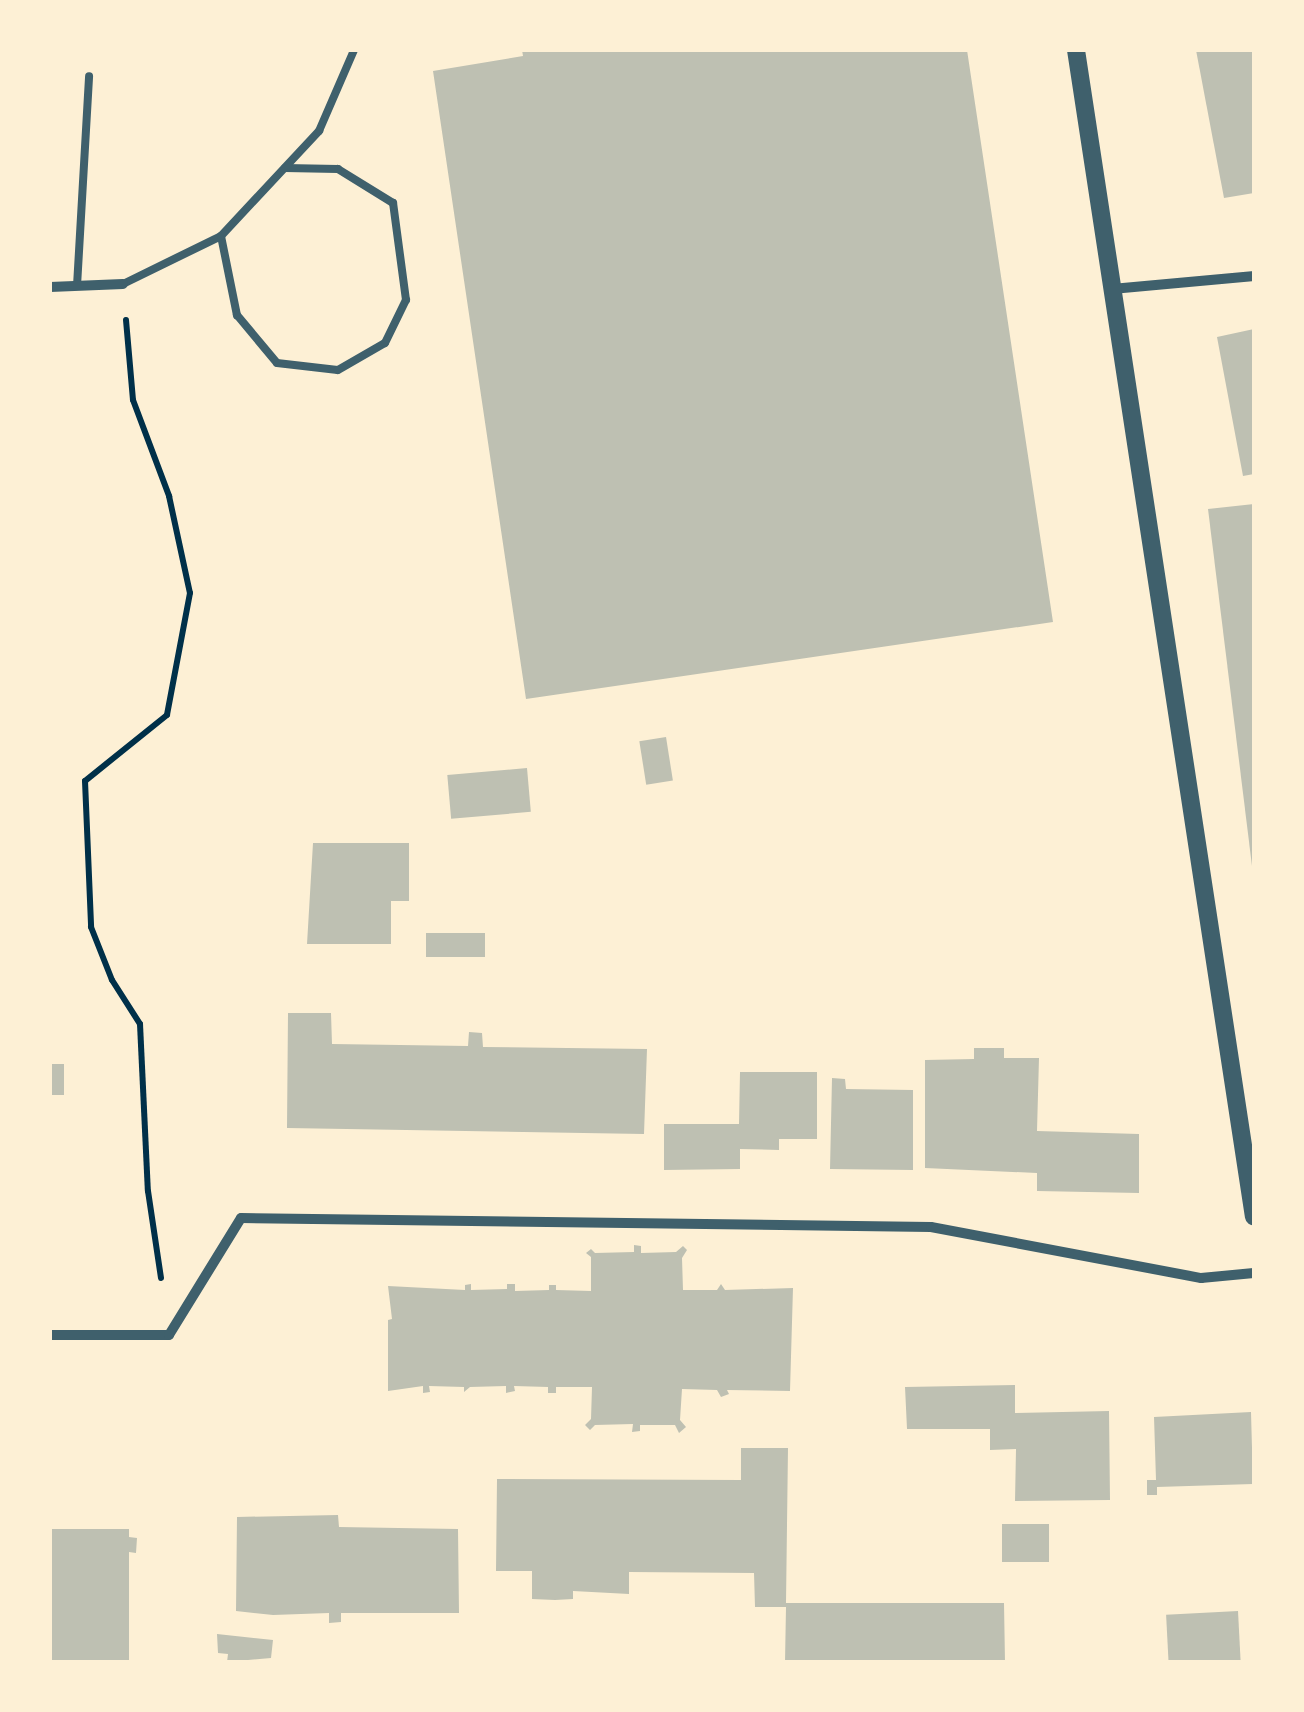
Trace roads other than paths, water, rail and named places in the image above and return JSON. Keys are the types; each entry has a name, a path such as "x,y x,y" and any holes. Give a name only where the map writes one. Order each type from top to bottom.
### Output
{"street":[{"path":"1076,50 1254,1217"},
{"path":"1112,289 1254,276"},
{"path":"50,288 122,284"},
{"path":"50,1335 169,1335 240,1218 931,1227 1201,1278 1254,1273"}],"lane":[{"path":"122,284 221,236 319,131 354,50"},
{"path":"77,286 89,76"},
{"path":"221,236 237,315 278,363 338,370 384,343 406,300 393,203 338,169 284,168"}]}
